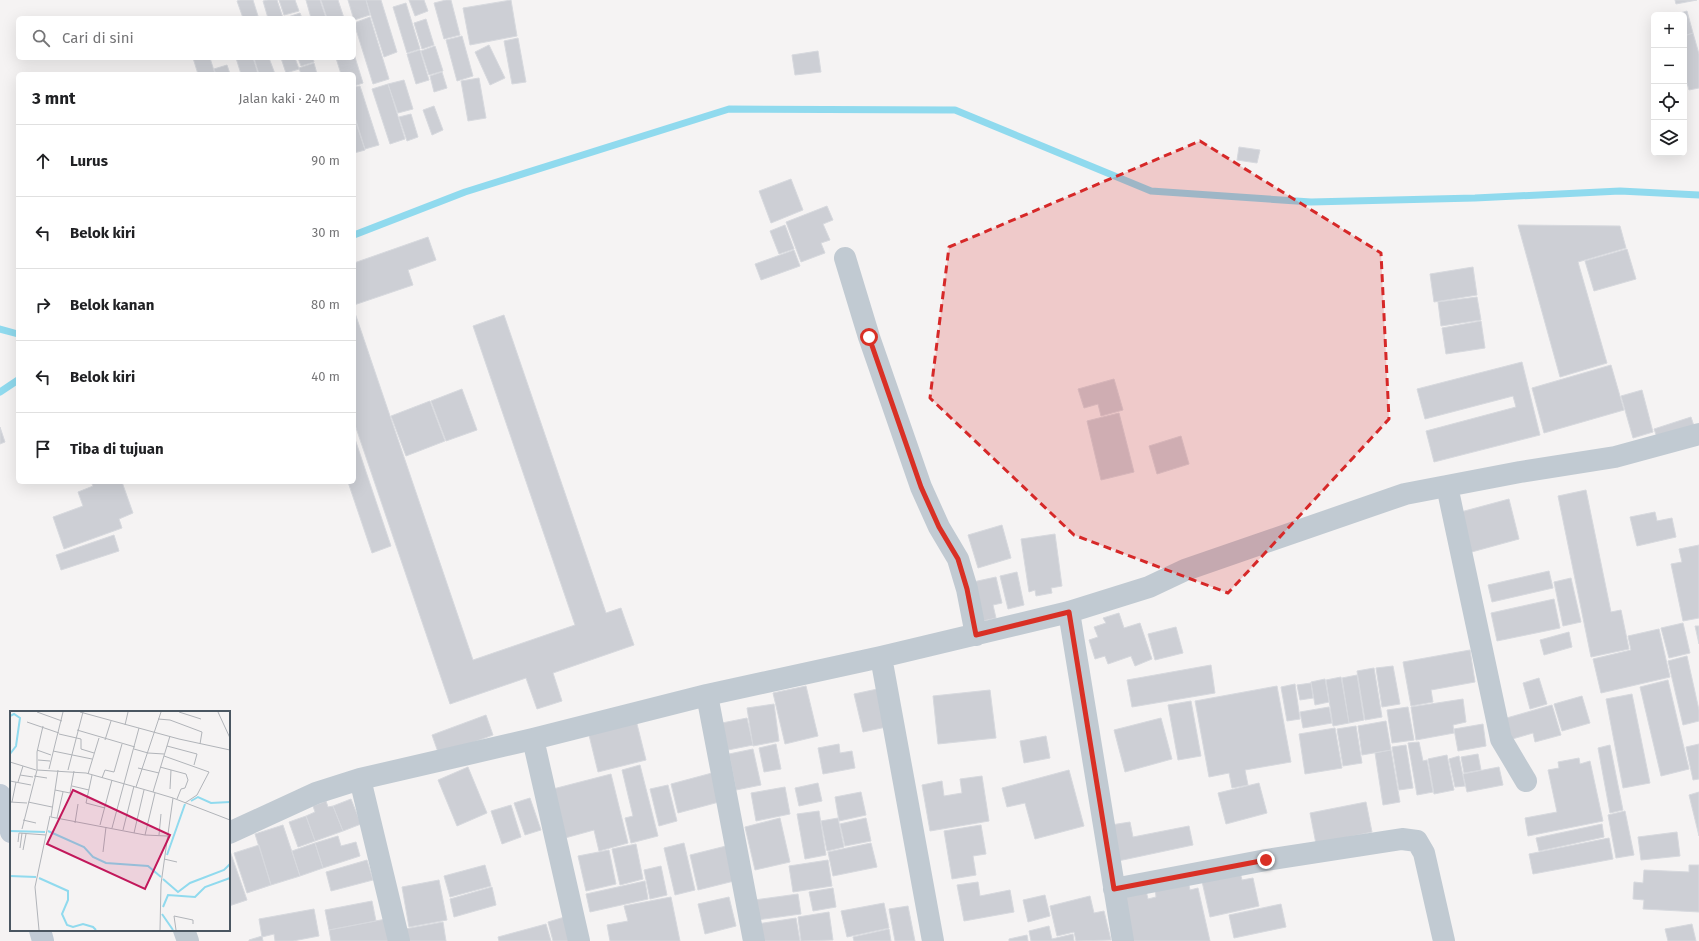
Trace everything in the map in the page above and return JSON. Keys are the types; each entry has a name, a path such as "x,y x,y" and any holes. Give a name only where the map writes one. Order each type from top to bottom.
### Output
{"main road":[{"path":"0,795 10,829"},
{"path":"40,931 43,941"}],"street":[{"path":"845,258 869,337 921,487 939,527 958,559 967,589 976,635"},
{"path":"230,833 316,793 360,779 533,739 707,695 881,657 1069,612 1149,587 1185,570 1405,494 1520,472 1615,457 1699,434"},
{"path":"1447,486 1501,739 1526,781"},
{"path":"1069,612 1123,941"},
{"path":"881,657 933,941"},
{"path":"707,695 754,941"},
{"path":"533,739 579,941"},
{"path":"360,779 399,941"},
{"path":"1114,889 1273,859 1402,839 1417,841 1424,853 1444,941"},
{"path":"184,931 188,941"}],"highlighted area":[{"path":"1200,141 1381,253 1389,419 1228,593 1074,535 930,398 949,247"}],"building":[{"path":"253,0 258,16 242,16 237,1"},
{"path":"277,0 282,16 267,16 263,1"},
{"path":"279,0 295,0 299,11 284,15"},
{"path":"306,0 320,0 325,16 310,16"},
{"path":"321,0 338,0 343,16 326,16"},
{"path":"348,0 366,0 370,15 356,19 356,16 353,16"},
{"path":"366,0 381,0 397,52 384,57"},
{"path":"409,0 424,0 428,11 415,16"},
{"path":"451,0 460,35 444,39 434,3"},
{"path":"511,0 517,36 470,45 463,8"},
{"path":"1675,0 1697,0 1676,4"},
{"path":"406,3 420,49 407,53 393,7"},
{"path":"1687,11 1693,33 1687,35 1687,12 1684,12"},
{"path":"300,13 301,16 291,16"},
{"path":"370,17 389,79 373,84 356,29 356,22"},
{"path":"426,19 434,45 422,49 414,23"},
{"path":"1693,33 1699,54 1699,88 1689,90 1687,83 1687,35"},
{"path":"462,36 473,76 457,81 446,40"},
{"path":"518,38 526,82 512,84 504,41"},
{"path":"489,45 505,78 490,85 475,52"},
{"path":"435,46 443,71 429,75 421,51"},
{"path":"420,50 429,80 416,84 407,54"},
{"path":"818,51 821,72 795,75 792,55"},
{"path":"194,60 211,60 214,72 197,72"},
{"path":"237,60 254,60 257,72 240,72"},
{"path":"255,60 270,60 274,72 258,72"},
{"path":"282,60 296,60 299,69 286,72"},
{"path":"299,60 314,60 314,62 301,66"},
{"path":"337,60 356,60 363,83 356,85 356,72 340,72"},
{"path":"314,63 316,72 300,72 299,68"},
{"path":"227,65 229,72 215,72 214,69"},
{"path":"442,72 447,88 434,92 430,76"},
{"path":"479,78 486,118 468,121 461,81"},
{"path":"404,80 413,109 398,113 388,84"},
{"path":"388,84 405,139 390,144 372,89"},
{"path":"360,86 379,145 365,149 356,120 356,87"},
{"path":"434,106 443,130 432,135 423,110"},
{"path":"411,114 418,137 407,141 399,117"},
{"path":"356,123 365,150 356,152"},
{"path":"1239,147 1260,150 1257,163 1237,160"},
{"path":"791,179 803,210 771,223 759,191"},
{"path":"827,206 833,220 823,224 830,240 821,243 825,253 801,262 786,222"},
{"path":"785,225 794,249 779,254 770,231"},
{"path":"1518,225 1620,226 1626,248 1578,262 1607,363 1560,377"},
{"path":"428,237 436,260 408,270 413,285 356,304 356,262"},
{"path":"1627,249 1636,279 1594,291 1585,261"},
{"path":"794,250 800,266 761,280 755,264"},
{"path":"1473,267 1477,295 1434,302 1430,274"},
{"path":"1477,297 1481,320 1441,326 1438,302"},
{"path":"504,315 606,613 621,608 634,645 553,673 562,701 537,709 526,678 450,704 356,428 356,316 473,660 575,625 473,326"},
{"path":"1481,321 1485,348 1446,354 1442,328"},
{"path":"1522,362 1540,435 1434,462 1426,431 1516,407 1513,396 1425,419 1417,389"},
{"path":"1611,365 1624,410 1544,433 1532,388"},
{"path":"1114,379 1123,410 1101,416 1098,404 1084,408 1078,389"},
{"path":"462,389 477,430 446,441 431,401"},
{"path":"1642,390 1653,432 1633,438 1621,396"},
{"path":"430,401 445,441 406,456 391,416"},
{"path":"1119,413 1134,472 1101,480 1087,421"},
{"path":"1691,417 1695,429 1658,440 1654,429"},
{"path":"0,427 5,442 0,444"},
{"path":"1181,436 1189,464 1157,474 1149,446"},
{"path":"356,442 391,546 372,553 349,484 356,484"},
{"path":"92,484 123,484 133,513 119,519 122,528 64,549 53,517 83,506 78,492 93,486"},
{"path":"1586,490 1611,612 1621,610 1629,649 1591,657 1558,496"},
{"path":"1509,499 1519,539 1468,553 1457,513"},
{"path":"1655,512 1657,521 1672,518 1676,537 1637,546 1630,517"},
{"path":"1002,525 1011,558 978,568 968,535"},
{"path":"1055,534 1062,586 1051,588 1052,593 1036,596 1035,590 1029,592 1021,539"},
{"path":"114,535 119,551 61,570 56,555"},
{"path":"1699,545 1699,618 1683,621 1671,564 1682,562 1679,549"},
{"path":"1549,571 1553,588 1492,602 1488,585"},
{"path":"1017,572 1024,605 1008,609 1000,576"},
{"path":"996,577 1002,603 993,605 996,618 983,621 973,582"},
{"path":"1571,578 1581,622 1563,626 1554,582"},
{"path":"1554,599 1560,628 1497,641 1491,613"},
{"path":"1119,613 1124,628 1140,623 1152,659 1135,666 1131,656 1108,664 1105,656 1095,659 1089,640 1098,637 1094,627 1106,623 1103,618"},
{"path":"1683,623 1690,653 1669,658 1661,628"},
{"path":"1695,626 1699,626 1699,644"},
{"path":"1176,627 1183,653 1155,660 1148,634"},
{"path":"1659,629 1670,677 1601,693 1593,659 1631,650 1628,636"},
{"path":"1569,632 1572,647 1544,655 1540,640"},
{"path":"1470,650 1475,682 1431,690 1433,702 1411,706 1403,662"},
{"path":"1687,656 1699,710 1699,721 1683,725 1668,661"},
{"path":"1211,665 1215,693 1132,707 1127,680"},
{"path":"1393,666 1400,704 1382,707 1376,668"},
{"path":"1374,668 1382,717 1365,720 1357,671"},
{"path":"1357,675 1364,720 1349,723 1342,678"},
{"path":"1341,677 1349,723 1333,726 1326,680"},
{"path":"1539,678 1547,704 1530,709 1523,683"},
{"path":"1325,679 1329,702 1315,705 1311,682"},
{"path":"1668,680 1689,769 1661,776 1640,687"},
{"path":"1311,683 1313,698 1300,700 1297,685"},
{"path":"1295,684 1300,719 1287,721 1281,687"},
{"path":"806,686 818,736 785,744 773,693"},
{"path":"1277,686 1291,762 1245,770 1248,785 1232,788 1229,773 1209,777 1195,701"},
{"path":"882,688 891,726 863,732 854,694"},
{"path":"990,690 996,738 938,744 933,696"},
{"path":"1632,694 1650,783 1623,788 1606,699"},
{"path":"1582,696 1590,723 1562,731 1554,704"},
{"path":"1463,699 1466,722 1453,725 1454,733 1416,740 1411,707"},
{"path":"1191,701 1201,756 1178,760 1168,705"},
{"path":"774,704 779,741 753,746 747,708"},
{"path":"1552,705 1561,735 1535,742 1533,733 1509,740 1503,719"},
{"path":"1329,707 1332,723 1303,728 1300,712"},
{"path":"1408,707 1414,740 1392,743 1387,710"},
{"path":"486,715 493,735 439,755 432,735"},
{"path":"747,718 753,745 728,750 722,723"},
{"path":"1161,718 1172,759 1125,772 1114,730"},
{"path":"636,720 646,760 598,772 588,731"},
{"path":"1386,721 1391,750 1362,755 1358,726"},
{"path":"1483,724 1486,746 1458,751 1454,729"},
{"path":"1356,726 1362,763 1343,766 1337,729"},
{"path":"1335,728 1342,768 1305,774 1299,734"},
{"path":"1046,736 1050,758 1024,763 1020,741"},
{"path":"1419,742 1423,761 1427,760 1433,792 1417,795 1408,743"},
{"path":"776,744 781,769 764,772 759,748"},
{"path":"839,744 840,753 852,751 855,768 823,774 818,748"},
{"path":"1699,744 1699,779 1693,780 1686,747"},
{"path":"1406,745 1413,788 1399,790 1392,747"},
{"path":"1610,745 1623,810 1610,813 1598,748"},
{"path":"753,749 761,785 736,790 729,754"},
{"path":"1391,750 1400,802 1383,805 1375,753"},
{"path":"1478,754 1481,770 1464,773 1461,757"},
{"path":"1447,755 1454,790 1434,794 1428,759"},
{"path":"1459,756 1465,786 1455,787 1449,759"},
{"path":"1579,758 1580,764 1590,761 1603,821 1528,836 1525,818 1557,812 1548,770 1559,768 1558,762"},
{"path":"640,765 658,836 631,843 625,818 633,816 622,770"},
{"path":"468,767 487,813 457,826 438,780"},
{"path":"1499,767 1503,785 1467,792 1463,774"},
{"path":"1069,770 1084,826 1035,839 1025,803 1007,807 1002,788"},
{"path":"712,773 719,802 678,813 671,784"},
{"path":"611,774 628,843 599,851 594,830 565,838 553,789"},
{"path":"982,776 989,821 930,831 922,785 942,781 944,796 962,793 960,779"},
{"path":"818,783 822,801 799,806 795,788"},
{"path":"1259,783 1267,813 1226,824 1218,793"},
{"path":"668,785 677,821 659,826 650,789"},
{"path":"785,787 790,814 756,821 751,793"},
{"path":"861,792 866,815 839,821 835,797"},
{"path":"1699,792 1699,836 1689,795"},
{"path":"530,798 541,830 525,835 514,803"},
{"path":"351,799 361,824 343,831 333,806"},
{"path":"326,801 328,807 333,806 343,831 315,841 306,816 315,812 313,806"},
{"path":"1366,802 1372,832 1316,844 1310,813"},
{"path":"511,805 521,837 502,844 491,811"},
{"path":"819,811 826,855 805,859 797,814"},
{"path":"1625,811 1634,855 1616,858 1608,815"},
{"path":"306,816 315,841 298,847 289,822"},
{"path":"780,818 790,862 755,870 745,827"},
{"path":"838,818 844,847 827,851 821,821"},
{"path":"866,818 871,841 845,846 840,824"},
{"path":"1130,822 1133,837 1189,826 1193,845 1118,861 1111,825"},
{"path":"1602,824 1604,837 1539,851 1536,838"},
{"path":"283,825 300,876 271,885 255,834"},
{"path":"981,825 986,854 973,856 976,875 952,879 944,831"},
{"path":"1677,832 1680,856 1641,860 1638,837"},
{"path":"338,836 341,846 356,842 360,856 323,868 315,843"},
{"path":"1609,838 1613,859 1533,874 1529,854"},
{"path":"315,843 323,868 300,876 292,851"},
{"path":"684,843 695,890 675,895 664,848"},
{"path":"871,843 877,867 833,876 828,852"},
{"path":"636,844 643,879 620,885 612,849"},
{"path":"259,845 271,885 247,893 234,853"},
{"path":"730,845 738,880 698,890 690,855"},
{"path":"609,850 616,884 586,891 578,856"},
{"path":"230,851 247,900 230,906"},
{"path":"367,860 373,880 331,891 326,872"},
{"path":"828,860 832,886 793,892 789,866"},
{"path":"485,865 491,886 450,897 444,876"},
{"path":"1689,865 1699,865 1699,912 1643,909 1644,900 1633,899 1634,882 1643,883 1644,870 1689,872"},
{"path":"661,866 667,895 650,899 644,870"},
{"path":"1239,868 1242,880 1253,878 1259,906 1210,917 1201,877"},
{"path":"439,880 447,920 409,927 402,887"},
{"path":"1188,880 1190,890 1198,888 1210,941 1131,941 1120,891 1145,886 1148,899 1156,897 1155,887"},
{"path":"645,881 648,899 590,912 586,894"},
{"path":"978,882 980,896 1010,890 1014,912 964,921 957,885"},
{"path":"492,887 496,905 454,917 450,899"},
{"path":"833,888 836,907 813,911 809,892"},
{"path":"798,894 801,914 757,920 754,900"},
{"path":"1045,895 1050,916 1028,922 1023,900"},
{"path":"1090,896 1094,913 1104,911 1111,940 1076,941 1074,932 1057,936 1050,906"},
{"path":"671,897 680,941 610,941 607,925 628,921 624,906"},
{"path":"729,897 736,926 705,934 698,904"},
{"path":"372,901 376,921 329,930 325,910"},
{"path":"884,903 889,928 847,937 841,911"},
{"path":"1281,904 1286,927 1234,938 1229,915"},
{"path":"908,906 915,941 895,941 889,909"},
{"path":"314,909 319,936 293,941 275,941 274,934 262,937 259,919"},
{"path":"829,912 833,940 801,941 798,917"},
{"path":"568,916 569,941 553,941 548,922"},
{"path":"796,918 800,941 760,941 757,924"},
{"path":"386,919 390,941 331,941 329,930"},
{"path":"443,922 446,941 407,941 405,929"},
{"path":"546,924 551,941 499,941 498,937"},
{"path":"1692,924 1696,941 1668,941 1665,929"},
{"path":"1049,926 1052,939 1073,934 1074,941 1031,941 1029,931"},
{"path":"889,929 891,941 854,941 853,937"},
{"path":"1027,935 1028,941 1009,941 1009,939"},
{"path":"262,936 263,941 249,941 249,940"}],"waterway":[{"path":"356,234 465,192 729,109 955,110 1151,191 1311,202 1475,198 1620,191 1699,195"},
{"path":"0,329 16,333"},
{"path":"0,392 16,381"}],"route":[{"path":"869,337 921,487 939,527 958,559 967,589 976,635 1069,612 1114,889 1266,860"}]}
